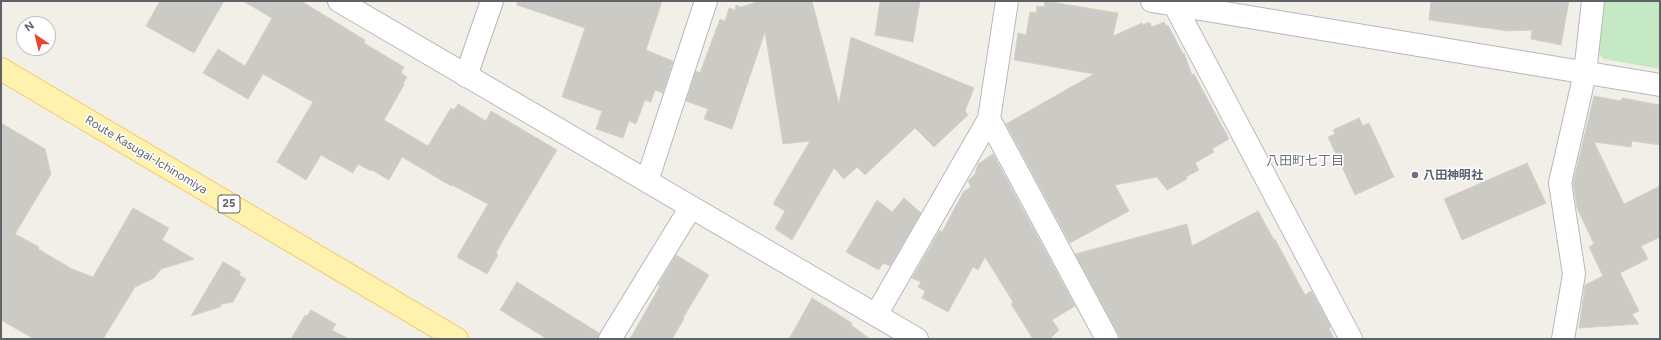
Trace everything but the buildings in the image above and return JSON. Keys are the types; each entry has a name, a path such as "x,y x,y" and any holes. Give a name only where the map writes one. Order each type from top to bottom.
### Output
{"main road":[{"name":"Route Kasugai-Ichinomiya","path":"1,69 457,339"}],"street":[{"path":"339,1 917,339"},
{"path":"466,76 492,1"},
{"path":"647,181 706,1"},
{"path":"876,315 989,119 1007,1"},
{"path":"1152,1 1175,3 1660,85"},
{"path":"1563,339 1574,274 1560,183 1585,73 1594,1"},
{"path":"1175,3 1351,339"},
{"path":"989,119 1107,339"},
{"path":"610,339 691,206"}],"green space":[{"path":"1599,1 1660,1 1660,69 1604,59 1593,49"}],"place":[{"name":"八田神明社","path":"1415,175"}],"district":[{"name":"八田町七丁目","path":"1305,161"}]}
